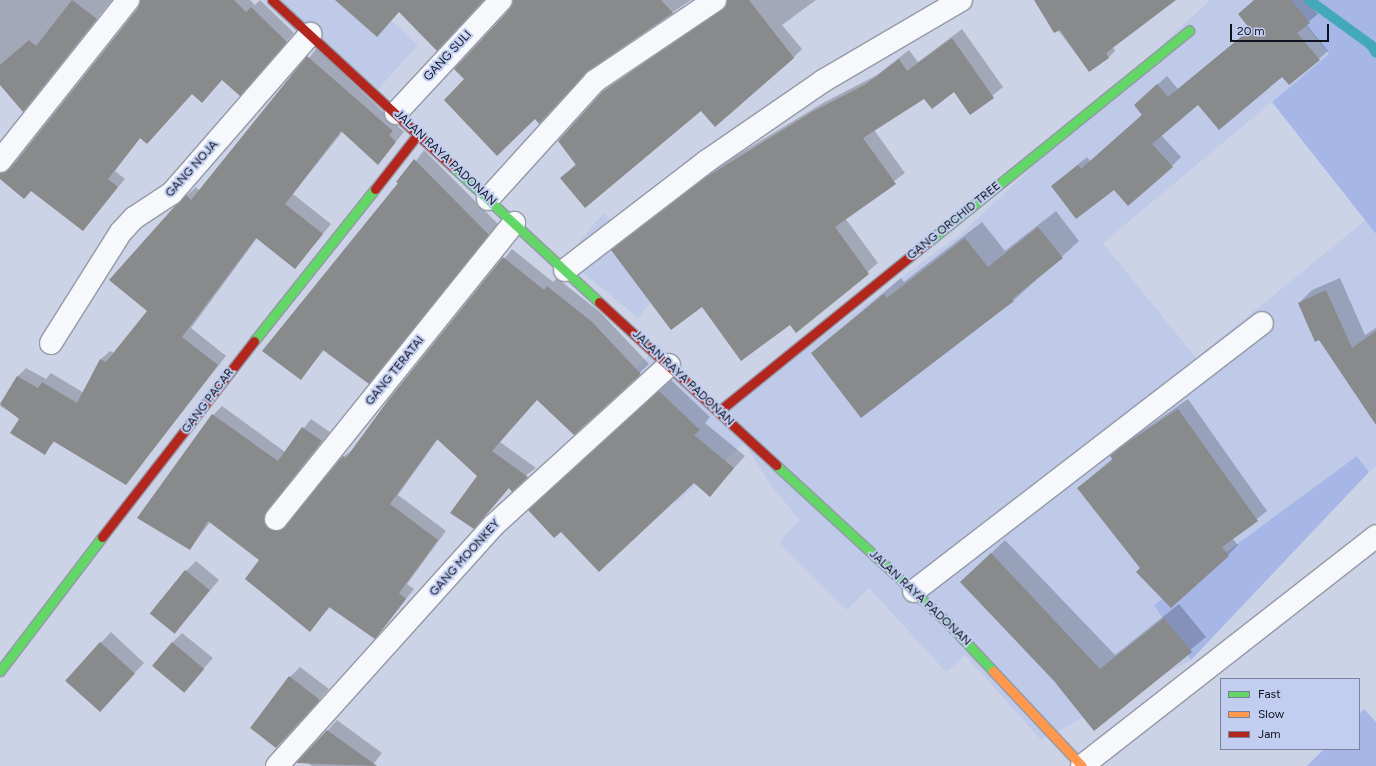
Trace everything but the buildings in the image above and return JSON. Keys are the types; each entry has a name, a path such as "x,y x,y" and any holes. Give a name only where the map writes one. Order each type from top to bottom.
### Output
{"street":[{"path":"0,161 128,0"},
{"name":"JALAN RAYA PADONAN","path":"272,0 914,591 988,662 1082,766"},
{"name":"GANG SULI","path":"396,113 501,0"},
{"path":"488,199 596,81 715,0"},
{"path":"565,270 707,161 823,81 961,0"},
{"name":"GANG ORCHID TREE","path":"719,411 1189,31"},
{"name":"GANG NOJA","path":"51,343 121,232 134,218 172,193 310,34"},
{"name":"GANG PACAR","path":"0,671 230,371 418,134"},
{"name":"GANG TERATAI","path":"276,519 514,223"},
{"path":"914,591 1262,323"},
{"name":"GANG MOONKEY","path":"277,766 494,525 669,365"},
{"path":"1082,766 1376,536"}],"shaded area":[{"path":"262,0 369,0 418,45 370,98"},
{"path":"1210,0 1285,0 1329,54 1103,243 1196,358 1366,220 1376,234 1376,467 1369,472 1358,456 1155,604 1191,660 1041,740 965,655 946,672 869,588 847,610 779,542 800,520 772,487 744,443 676,503 594,412 659,344 716,415 962,233"},
{"path":"1285,0 1376,0 1376,234 1272,102 1329,54"},
{"path":"603,213 675,272 638,317 566,259"},
{"path":"1357,456 1369,472 1191,660 1154,605"},
{"path":"1364,709 1376,722 1376,766 1307,766 1323,750 1360,750 1360,713"}],"waterway":[{"path":"1309,0 1371,45 1376,53"}],"traffic: fast":[{"path":"928,242 1189,31"},
{"path":"453,167 599,302"},
{"path":"254,341 375,189"},
{"path":"776,465 950,625 993,671"},
{"path":"0,671 102,537"}],"traffic: slow":[{"path":"993,671 1082,766"}],"traffic: jam":[{"path":"272,0 453,167"},
{"path":"375,189 418,134"},
{"path":"719,411 928,242"},
{"path":"599,302 776,465"},
{"path":"102,537 254,341"}]}
